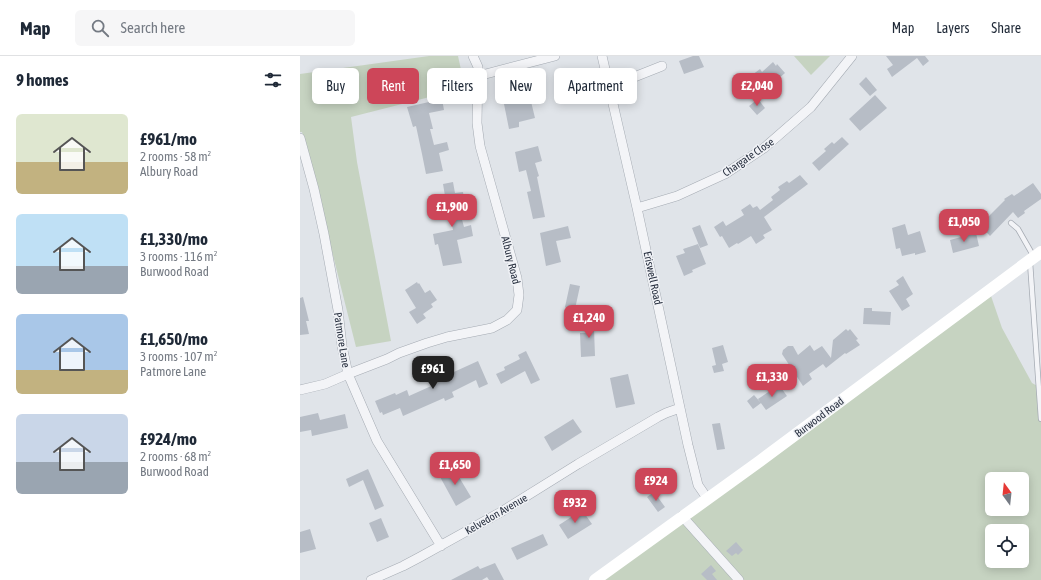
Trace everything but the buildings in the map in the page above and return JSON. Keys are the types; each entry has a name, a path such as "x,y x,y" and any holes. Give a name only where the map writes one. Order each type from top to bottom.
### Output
{"street":[{"path":"473,56 478,68"},
{"path":"487,74 555,56"},
{"name":"Eriswell Road","path":"602,56 605,68"},
{"name":"Chargate Close","path":"637,208 678,196 725,174 764,148 812,107 852,56"},
{"path":"637,75 662,66"},
{"name":"Albury Road","path":"300,390 325,384 388,360 399,353 427,342 492,328 506,320 517,310 519,295 517,278 480,146 478,104"},
{"name":"Eriswell Road","path":"613,104 697,481 707,498"},
{"name":"Patmore Lane","path":"300,138 314,189 327,249 338,310 342,346 348,374 377,441 440,546"},
{"name":"Burwood Road","path":"595,580 760,461 1035,256"},
{"name":"Kelvedon Avenue","path":"371,580 403,566 440,546 501,512 578,464 658,417 680,408"},
{"path":"682,516 738,580"}],"lane":[{"path":"1011,223 1018,230 1035,256 1041,419"}],"green space":[{"path":"429,56 458,56 461,68 427,68 427,98 419,100 419,68 367,68 367,104 402,104 351,117 357,162 391,341 356,347 302,132 300,132 300,74 312,72 312,104 359,104 359,68 343,68"},
{"path":"794,56 830,56 811,75"},
{"path":"991,296 1002,328 1032,383 1041,388 1041,580 604,580"}]}
